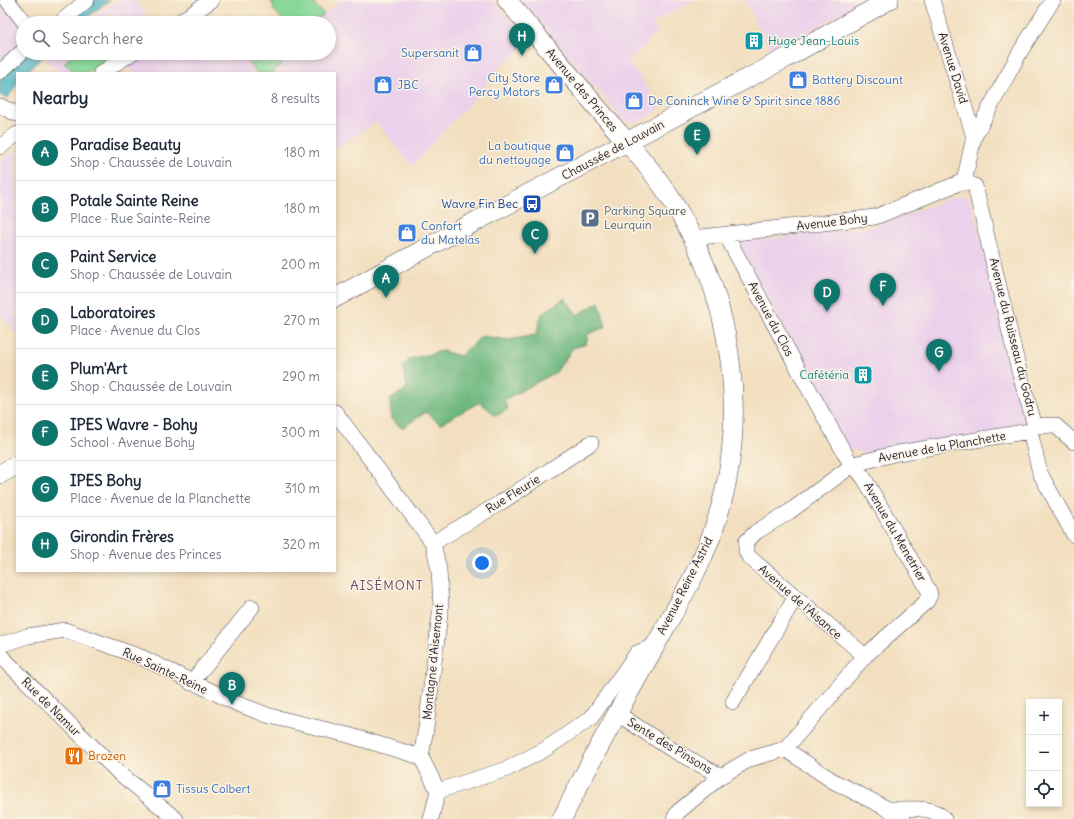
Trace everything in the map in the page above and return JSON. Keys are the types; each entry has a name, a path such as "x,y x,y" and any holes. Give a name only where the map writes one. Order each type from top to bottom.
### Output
{"main road":[{"name":"Avenue des Princes","path":"507,0 628,142"},
{"name":"Chaussée de Louvain","path":"336,297 448,236 786,58 889,0"},
{"name":"Avenue Reine Astrid","path":"562,819 685,591 712,534 724,494 734,431 733,374 725,326 708,270 693,238 668,194 628,142"},
{"path":"0,474 16,466"}],"street":[{"path":"7,0 20,16"},
{"path":"68,16 87,0"},
{"path":"188,16 212,0"},
{"name":"Avenue David","path":"932,0 974,136"},
{"path":"964,181 974,136 1020,52 1053,0"},
{"path":"0,72 16,57"},
{"path":"103,72 121,60"},
{"path":"0,147 16,135"},
{"name":"Avenue Bohy","path":"693,238 875,216 964,181"},
{"name":"Avenue du Ruisseau du Godru","path":"964,181 975,186 1033,429 1040,473 1074,535"},
{"name":"Avenue du Clos","path":"726,235 789,355 848,459 854,464"},
{"name":"Montagne d'Aisemont","path":"336,413 433,543 439,570 441,606 421,757"},
{"name":"Avenue de la Planchette","path":"854,464 898,454 1055,425 1074,442"},
{"name":"Rue Fleurie","path":"433,543 500,503 591,443"},
{"name":"Avenue de l'Aisance","path":"854,464 789,512 756,532 746,542 746,551 749,557 795,598 865,656"},
{"name":"Avenue du Menetrier","path":"854,464 929,591 930,596 927,601 865,656"},
{"path":"733,702 795,598"},
{"path":"191,683 252,607"},
{"name":"Rue Sainte-Reine","path":"0,645 28,636 65,630 141,657 191,683 238,704 270,716 348,735 421,757"},
{"path":"438,791 507,769 544,750 591,718 637,652 654,646"},
{"name":"Rue de Namur","path":"0,655 118,772 176,819"},
{"path":"674,819 678,812 721,776 750,759 785,749 865,656"},
{"name":"Sente des Pinsons","path":"618,714 671,749 721,776"},
{"path":"785,749 833,781 888,809 903,819"},
{"path":"421,757 438,791 431,819"},
{"path":"888,809 930,810 939,813 944,819"}],"shaded area":[{"path":"0,0 16,18 16,50 0,63"},
{"path":"120,0 136,0 146,16 95,16"},
{"path":"341,0 493,0 530,42 485,80 488,83 412,166 376,122 336,148 336,72 274,72 273,70 287,60 336,60 336,16 322,16"},
{"path":"521,0 695,0 653,23 658,34 646,40 648,44 628,61 636,73 638,72 660,110 637,122 629,123 622,119"},
{"path":"744,0 867,0 772,51"},
{"path":"46,60 107,60 89,72 59,72"},
{"path":"135,60 247,60 256,72 133,72 127,65"},
{"path":"16,150 16,333 0,313 0,161"},
{"path":"967,196 972,205 1007,344 1024,421 1021,429 868,454 848,449 737,242 870,227 955,197"}],"green space":[{"path":"270,0 310,0 324,14 322,16 279,16 272,8 274,6"},
{"path":"67,60 107,60 89,72 75,72 64,63"},
{"path":"247,60 279,60 282,64 273,70 274,72 256,72"},
{"path":"565,298 577,315 599,302 606,327 588,334 586,344 573,348 556,372 504,400 508,409 496,416 480,402 440,424 426,412 402,428 391,419 390,400 407,388 403,366 410,359 442,351 460,356 482,336 508,340 536,335 542,314"}],"water":[{"path":"93,0 110,0 88,16 73,16"},
{"path":"21,60 39,60 27,72 16,72 16,86 7,99 0,95 0,81 4,74"}],"place":[{"name":"Huge Jean-Louis","path":"754,41"},
{"name":"Supersanit","path":"473,53"},
{"name":"Girondin Frères","path":"522,56"},
{"name":"Battery Discount","path":"798,80"},
{"name":"JBC","path":"383,85"},
{"name":"City Store Percy Motors","path":"554,85"},
{"name":"De Coninck Wine & Spirit since 1886","path":"634,101"},
{"name":"La boutique du nettoyage","path":"565,153"},
{"name":"Plum'Art","path":"697,155"},
{"name":"Wavre Fin Bec","path":"532,204"},
{"name":"Parking Square Leurquin","path":"590,218"},
{"name":"Confort du Matelas","path":"407,233"},
{"name":"Paint Service","path":"535,254"},
{"name":"Paradise Beauty","path":"386,298"},
{"name":"IPES Wavre - Bohy","path":"883,306"},
{"name":"Laboratoires","path":"827,312"},
{"name":"IPES Bohy","path":"939,372"},
{"name":"Cafétéria","path":"863,375"},
{"name":"Potale Sainte Reine","path":"232,705"},
{"name":"Brozen","path":"74,756"},
{"name":"Tissus Colbert","path":"162,789"}],"district":[{"name":"AISÉMONT","path":"387,585"}]}
